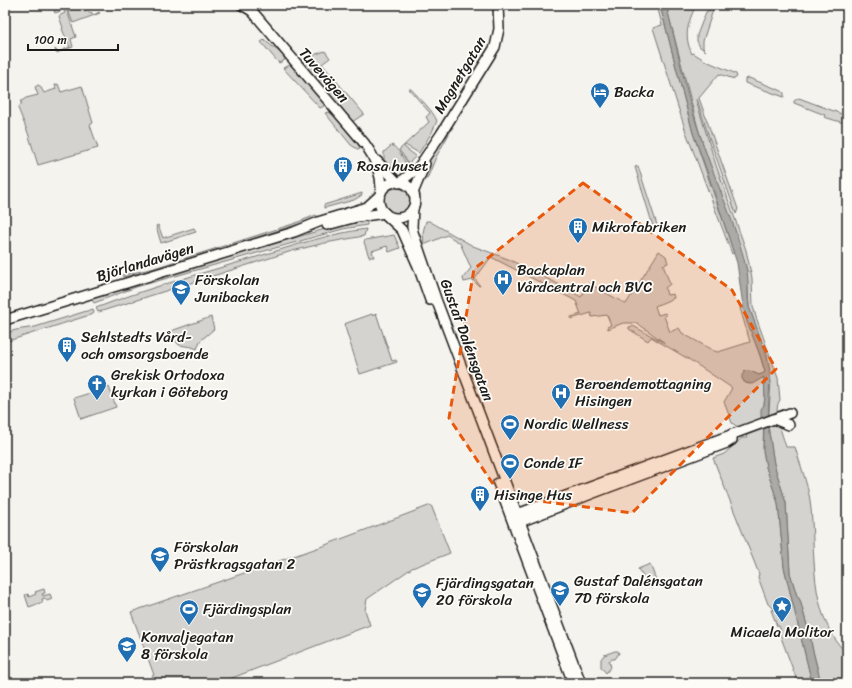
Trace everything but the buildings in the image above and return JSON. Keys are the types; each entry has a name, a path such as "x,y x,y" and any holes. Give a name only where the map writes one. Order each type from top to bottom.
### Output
{"street":[{"name":"Tuvevägen","path":"242,5 251,8 365,144 374,158 398,182"},
{"name":"Magnetgatan","path":"398,182 418,168 495,47 499,30 498,5"},
{"name":"Magnetgatan","path":"413,193 423,168 441,134"},
{"name":"Tuvevägen","path":"374,158 381,185 380,194"},
{"path":"398,182 408,186 413,193 415,200 413,208"},
{"name":"Björlandavägen","path":"294,232 321,220 367,207 388,185 398,182"},
{"path":"380,194 379,205 386,214"},
{"name":"Björlandavägen","path":"5,320 294,232 357,217 386,214 393,218 401,218 408,214 413,208"},
{"name":"Gustaf Dalénsgatan","path":"413,208 413,232 573,683"},
{"name":"Gustaf Dalénsgatan","path":"386,214 402,230 418,266 515,519 581,683"},
{"path":"515,519 709,446 727,443 732,440 732,434 790,412"},
{"path":"774,419 789,425"}],"highlighted area":[{"path":"583,183 732,290 776,369 632,513 501,496 449,418 474,269"}],"shaded area":[{"path":"55,5 65,5 76,37 71,39 73,47 56,53 55,49 58,52 70,47 67,41 64,42 63,39 66,38 59,16 65,13 63,8 60,9 61,11 55,13 54,11 57,9"},
{"path":"75,5 88,5 89,7 84,11 85,12 91,12 94,15 99,12 100,13 73,23 68,10 76,7"},
{"path":"657,5 660,5 693,133 734,253 732,254 686,132 653,28 662,25"},
{"path":"660,5 666,5 693,114 731,217 747,271 749,307 767,356 770,372 768,426 774,464 786,503 790,573 797,596 800,600 821,683 812,683 784,567 778,503 766,467 763,450 764,432 761,409 764,405 765,397 764,377 752,384 746,383 742,379 742,375 745,371 750,371 759,375 765,372 747,322 743,306 737,263 693,133"},
{"path":"666,5 696,5 689,23 687,35 692,54 693,53 706,61 736,74 737,77 734,79 719,74 699,98 738,209 736,214 697,99 696,100 716,165 746,250 752,278 753,306 778,378 780,400 777,410 779,423 786,447 795,447 809,493 814,561 819,601 825,620 834,637 847,654 847,683 821,683 800,600 797,596 790,573 786,503 774,464 768,426 771,382 767,356 749,307 747,271 698,128"},
{"path":"711,9 713,10 703,41 703,48 706,51 700,47 697,41 697,35 706,12"},
{"path":"264,40 282,54 285,60 279,63 261,42"},
{"path":"325,51 330,58 322,64 364,114 352,122 302,62 302,59"},
{"path":"290,65 323,101 325,104 324,106 320,108 283,68"},
{"path":"749,78 782,91 784,93 784,97 745,83 745,79"},
{"path":"58,84 61,92 82,86 93,123 90,125 98,148 38,165 18,108 22,103 20,102 26,98 38,95 35,87 38,85 44,93 56,89 55,85"},
{"path":"409,89 411,89 426,104 437,121 419,153 405,145 404,147 416,156 408,164 399,150 429,122 426,117 430,113"},
{"path":"799,98 847,116 847,124 824,117 825,115 794,103 794,101"},
{"path":"329,112 336,117 358,144 360,148 359,150 351,145 325,113"},
{"path":"453,127 436,157 427,179 421,177 439,141"},
{"path":"392,145 402,157 406,165 405,167 389,167 384,161 384,152"},
{"path":"638,166 657,225 653,226 635,167"},
{"path":"397,188 406,192 410,201 406,210 397,214 388,210 384,201 388,192"},
{"path":"362,193 362,195 354,200 324,208 324,205"},
{"path":"316,215 318,218 153,270 123,277 122,275 151,269 293,224"},
{"path":"367,221 367,225 343,229 136,287 94,303 91,298 137,283 339,225"},
{"path":"426,221 429,221 473,246 508,259 581,297 590,284 626,304 659,251 666,256 668,263 663,265 670,284 665,288 667,295 673,294 674,298 655,306 658,315 665,313 667,315 664,316 670,332 679,328 682,333 714,351 718,352 750,342 740,308 743,306 765,372 759,375 752,372 743,381 751,384 764,377 765,397 763,450 766,467 778,503 784,567 812,683 798,683 779,632 781,631 779,626 777,626 771,610 774,610 768,604 758,577 759,574 713,458 724,454 742,438 747,438 743,431 732,423 724,402 732,388 690,360 651,337 648,341 629,329 629,327 633,326 665,343 637,323 623,323 608,329 607,327 611,325 607,315 592,317 591,313 571,319 571,317 581,314 576,301 491,257 475,279 480,286 473,280 464,282 463,278 471,268 460,243 447,235 424,245 423,232"},
{"path":"158,225 163,238 194,228 196,232 161,243 156,226"},
{"path":"366,229 364,236 292,251 102,311 98,312 96,308 154,288 295,245 323,237"},
{"path":"394,235 400,248 389,252 387,246 372,251 374,257 369,257 364,242 365,240"},
{"path":"93,309 93,314 5,342 5,333 35,327"},
{"path":"376,313 392,361 396,360 397,362 360,374 344,324 372,314 373,316"},
{"path":"211,317 214,329 200,341 197,349 179,345 168,332"},
{"path":"109,387 116,407 81,419 74,398"},
{"path":"431,505 450,553 412,568 367,599 365,610 370,625 219,683 155,683 152,676 154,675 131,612 320,547"},
{"path":"650,564 658,585 651,588 638,569"},
{"path":"44,589 45,593 42,594 43,596 50,594 52,599 47,601 45,598 42,599 43,602 29,607 25,595 28,594 29,597 36,594 35,592"},
{"path":"618,651 619,653 615,659 609,661 611,667 606,673 601,667 601,659 604,655"}],"place":[{"name":"Backa","path":"600,109"},
{"name":"Rosa huset","path":"343,183"},
{"name":"Mikrofabriken","path":"578,244"},
{"name":"Backaplan Vårdcentral och BVC","path":"503,296"},
{"name":"Förskolan Junibacken","path":"181,306"},
{"name":"Sehlstedts Vård- och omsorgsboende","path":"67,363"},
{"name":"Grekisk Ortodoxa kyrkan i Göteborg","path":"97,401"},
{"name":"Beroendemottagning Hisingen","path":"561,410"},
{"name":"Nordic Wellness","path":"510,441"},
{"name":"Conde IF","path":"510,480"},
{"name":"Hisinge Hus","path":"480,512"},
{"name":"Förskolan Prästkragsgatan 2","path":"160,573"},
{"name":"Gustaf Dalénsgatan 7D förskola","path":"560,607"},
{"name":"Fjärdingsgatan 20 förskola","path":"422,609"},
{"name":"Micaela Molitor","path":"782,623"},
{"name":"Fjärdingsplan","path":"189,626"},
{"name":"Konvaljegatan 8 förskola","path":"127,663"}]}
